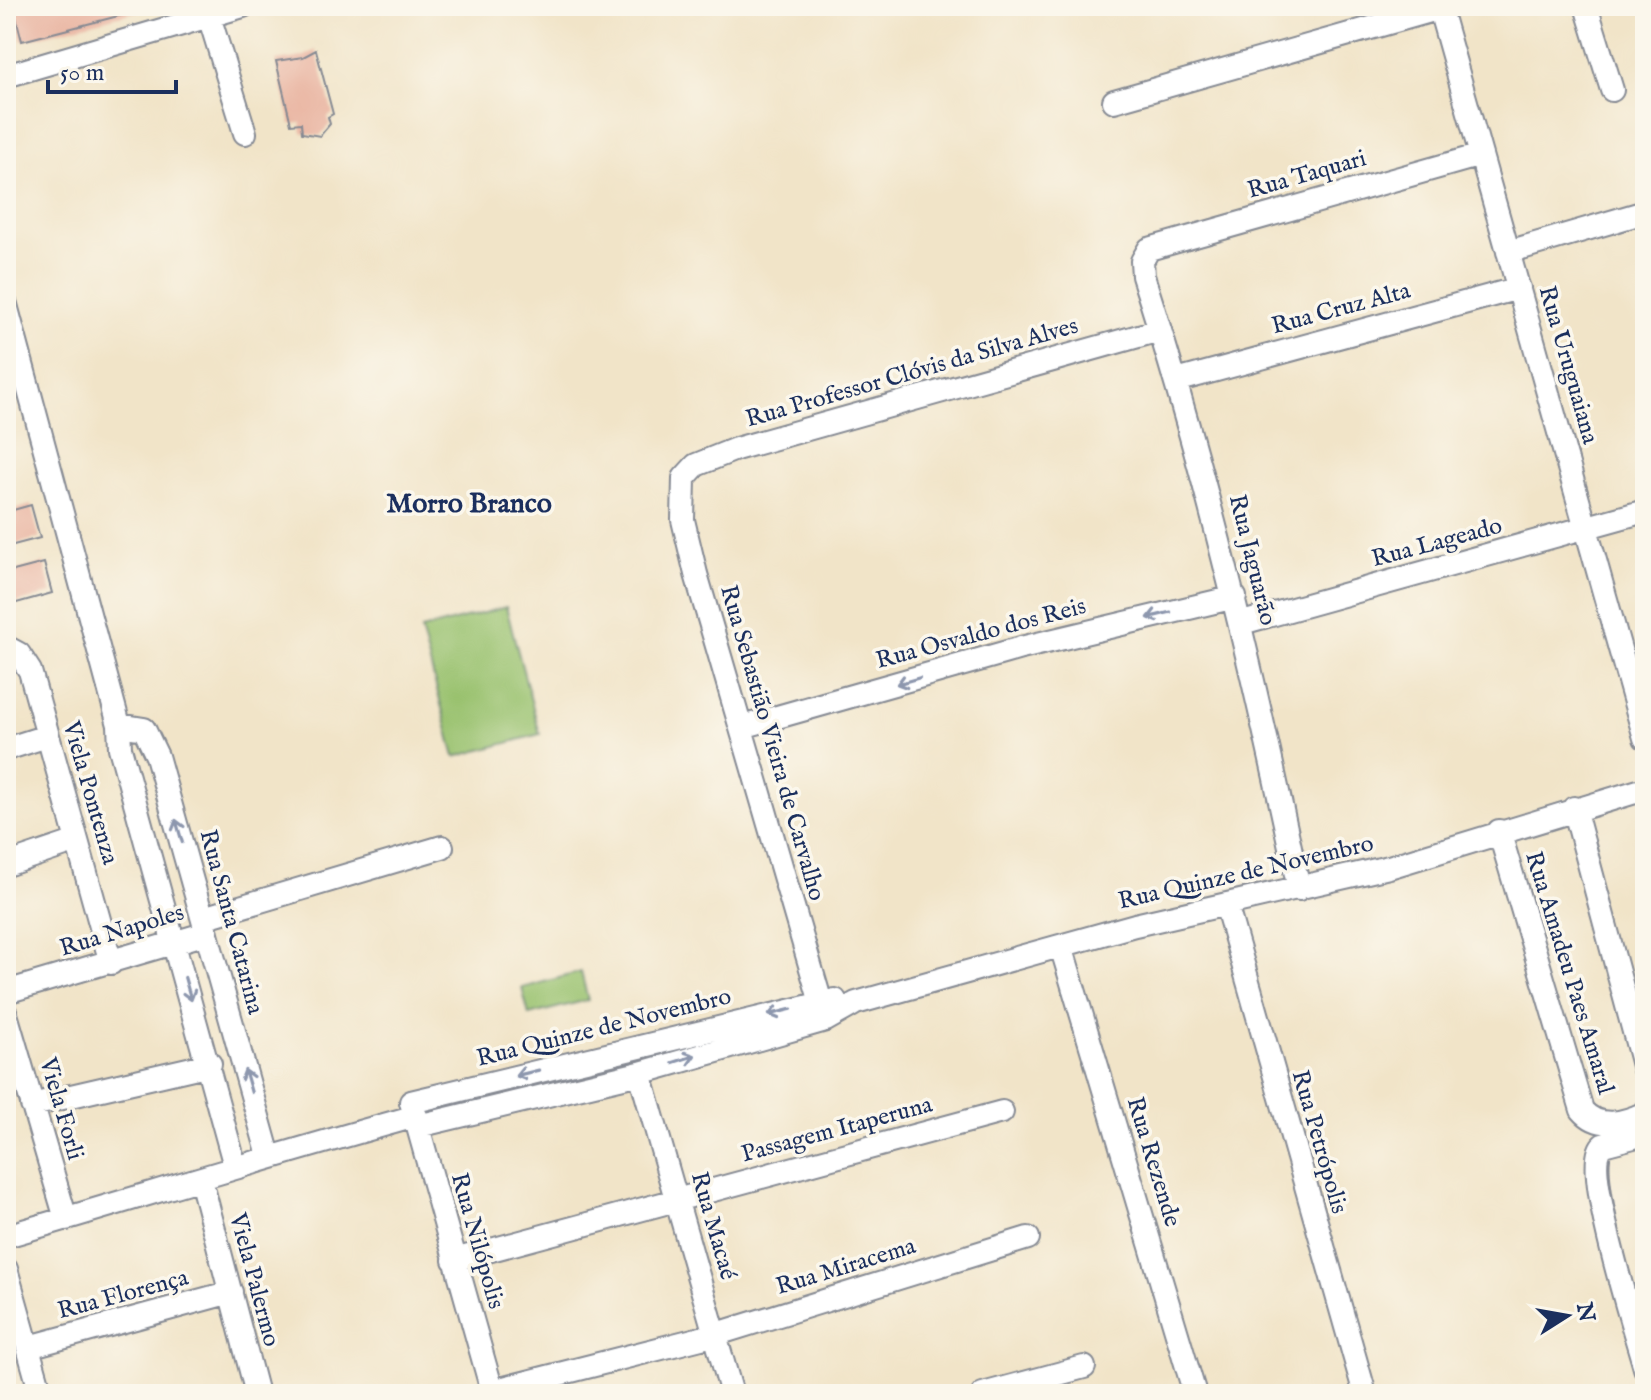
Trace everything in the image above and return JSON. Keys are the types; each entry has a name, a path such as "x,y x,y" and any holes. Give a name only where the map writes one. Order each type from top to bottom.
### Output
{"street":[{"path":"6,76 243,6"},
{"path":"1586,6 1612,90"},
{"path":"1114,101 1442,7"},
{"name":"Rua Uruguaiana","path":"1442,7 1645,738"},
{"path":"209,16 245,133"},
{"name":"Rua Taquari","path":"1149,249 1481,155"},
{"path":"1508,252 1645,212"},
{"name":"Rua Jaguarão","path":"1149,249 1142,261 1143,276 1176,381 1242,623 1299,889"},
{"name":"Rua Cruz Alta","path":"1176,381 1519,288"},
{"path":"6,305 119,725 120,748 210,1064 235,1166"},
{"name":"Rua Professor Clóvis da Silva Alves","path":"684,478 696,465 736,449 1160,330"},
{"name":"Rua Sebastião Vieira de Carvalho","path":"684,478 682,508 689,547 823,1011"},
{"name":"Rua Lageado","path":"1242,623 1645,511"},
{"name":"Rua Osvaldo dos Reis","path":"742,727 1021,648 1235,597"},
{"name":"Viela Pontenza","path":"6,647 19,654 30,671 111,963"},
{"name":"Rua Santa Catarina","path":"119,725 137,725 151,738 269,1156"},
{"path":"6,749 47,736"},
{"name":"Rua Quinze de Novembro","path":"6,1236 201,1180 235,1166 415,1115 606,1054 856,1003 1061,946 1389,867 1574,808 1645,789"},
{"path":"1574,808 1645,1073"},
{"name":"Rua Amadeu Paes Amaral","path":"1499,831 1582,1110 1594,1122 1602,1123 1645,1113"},
{"path":"6,865 77,841"},
{"name":"Rua Napoles","path":"6,992 175,943 205,926 442,847"},
{"name":"Rua Petrópolis","path":"1226,904 1365,1394"},
{"name":"Rua Rezende","path":"1061,946 1195,1394"},
{"name":"Rua Quinze de Novembro","path":"415,1115 640,1073 823,1011"},
{"name":"Viela Forli","path":"6,1014 66,1219"},
{"path":"606,1054 612,1078"},
{"path":"32,1105 210,1064"},
{"name":"Rua Macaé","path":"640,1073 679,1200 732,1394"},
{"name":"Passagem Itaperuna","path":"454,1260 1002,1112"},
{"name":"Rua Nilópolis","path":"415,1115 493,1393"},
{"path":"1645,1134 1603,1145 1598,1149 1595,1163 1606,1224 1645,1368"},
{"name":"Viela Palermo","path":"201,1180 257,1394"},
{"name":"Rua Miracema","path":"493,1393 717,1334 1028,1238"},
{"path":"6,1269 41,1394"},
{"name":"Rua Florença","path":"29,1347 231,1292"},
{"path":"983,1394 1084,1367"}],"green space":[{"path":"506,607 540,734 455,757 421,630"},
{"path":"581,972 588,1000 529,1015 522,988"},
{"path":"596,1063 597,1070 423,1114 424,1106"}],"building":[{"path":"13,6 153,6 153,7 22,41"},
{"path":"316,50 333,114 328,117 330,124 320,136 302,133 301,123 291,124 276,61 303,57"},
{"path":"31,505 40,538 6,547 6,512"},
{"path":"44,563 52,593 6,606 6,573"}],"district":[{"name":"Morro Branco","path":"469,504"}]}
